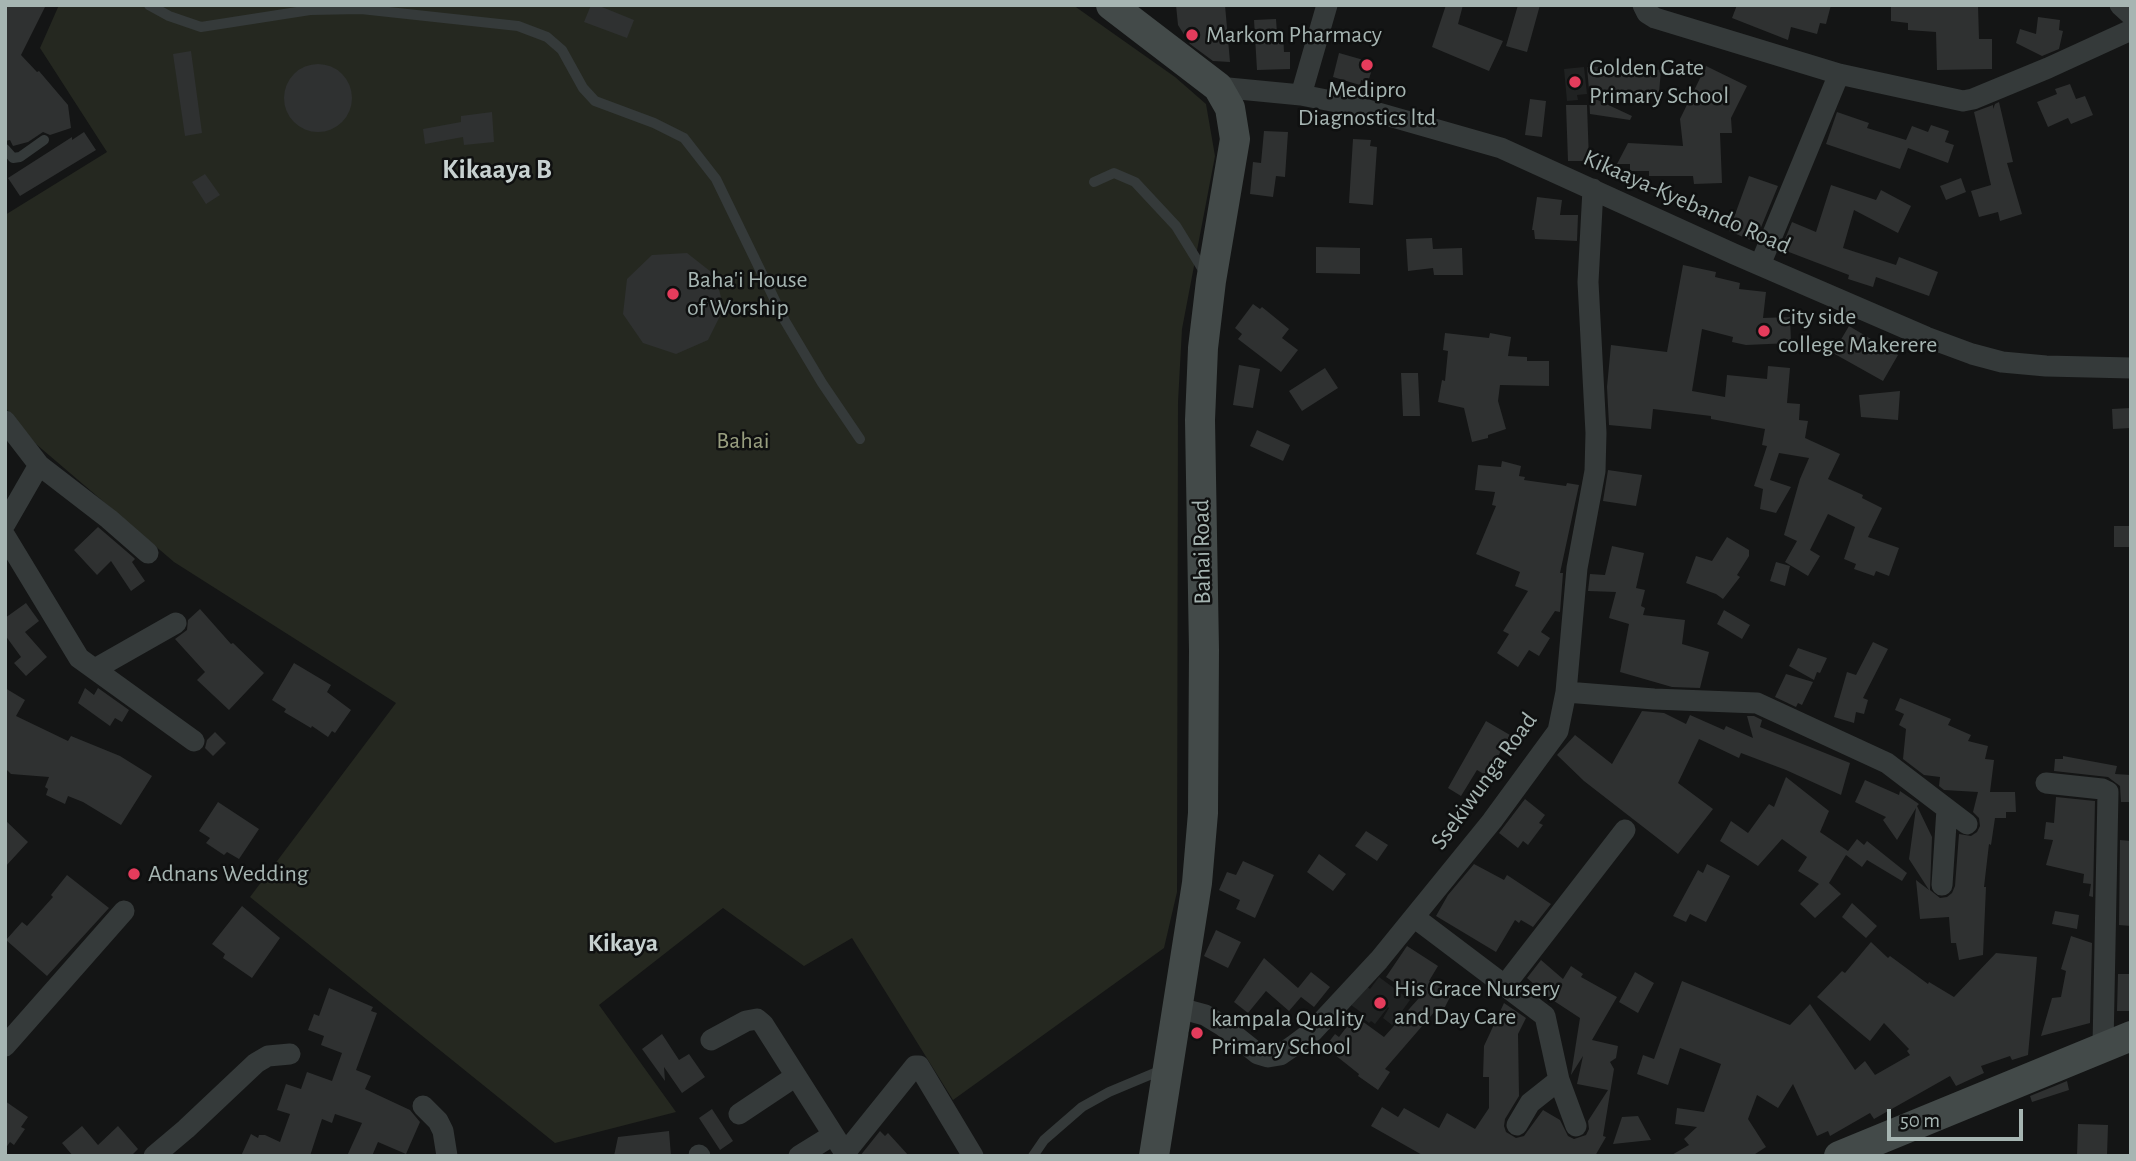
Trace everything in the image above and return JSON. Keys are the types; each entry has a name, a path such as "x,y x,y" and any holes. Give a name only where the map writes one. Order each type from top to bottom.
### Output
{"street":[{"name":"Bahai Road","path":"1111,5 1141,14 1218,87 1230,108 1235,139 1211,281 1203,348 1200,420 1204,650 1203,813 1197,883 1154,1156"},
{"path":"1301,95 1327,5"},
{"path":"1643,5 1647,13 1655,18 1839,74 1963,101 2048,68 2131,30"},
{"path":"2120,5 2131,15"},
{"path":"1760,265 1839,74"},
{"name":"Kikaaya-Kyebando Road","path":"1218,87 1301,95 1395,116 1501,148 1760,265 1926,337 1972,354 2002,362 2046,366 2131,368"},
{"name":"Ssekiwunga Road","path":"1179,1008 1205,1015 1258,1054 1268,1057 1280,1055 1313,1031 1379,960 1492,821 1558,731 1566,692 1577,568 1595,471 1588,282 1593,189"},
{"path":"5,421 40,466 148,553"},
{"path":"5,524 40,466"},
{"path":"5,536 79,658 194,741"},
{"path":"95,669 176,623"},
{"path":"1566,692 1757,704 1887,763 1967,824"},
{"path":"2046,783 2102,789 2108,792 2103,1046"},
{"path":"1942,885 1947,809"},
{"path":"1505,985 1625,830"},
{"path":"5,1046 124,911"},
{"path":"1414,917 1545,1016 1559,1080 1576,1126"},
{"path":"711,1040 746,1021 757,1019 763,1024 841,1148"},
{"path":"1839,1156 2131,1036"},
{"path":"154,1156 187,1129 256,1063 268,1056 290,1054"},
{"path":"799,1156 841,1148 915,1066 919,1066 973,1156"},
{"path":"739,1114 796,1076"},
{"path":"1517,1125 1530,1103 1559,1080"},
{"path":"422,1106 439,1121 447,1156"}],"lane":[{"path":"149,5 169,16 201,27 310,10 361,9 518,26 547,37 562,50 583,89 595,101 654,123 684,138 716,179 785,321 860,439"},
{"path":"5,149 13,158 20,157 44,140"},
{"path":"1094,182 1114,173 1135,182 1176,226 1211,281"},
{"path":"1033,1156 1044,1140 1082,1107 1109,1092 1170,1067"}],"shaded area":[{"name":"Golden Gate Primary School","path":"1584,67 1587,94 1577,95 1578,100 1567,101 1564,69"},
{"name":"His Grace Nursery and Day Care","path":"1379,977 1410,1000 1392,1025 1383,1018 1388,1007 1375,1024 1360,1016 1362,1013 1351,1005 1365,985 1370,989"}],"green space":[{"name":"Bahai","path":"59,5 1073,5 1175,77 1206,104 1215,156 1182,329 1178,402 1177,892 1164,948 953,1100 852,938 804,966 723,908 599,1005 676,1112 555,1143 250,897 396,703 174,562 36,444 5,407 5,215 107,152 40,48"}],"building":[{"path":"5,5 46,5 21,55 39,71 68,105 71,128 50,135 43,132 28,142 13,146 10,140 5,141"},
{"path":"591,5 634,20 627,38 584,22"},
{"path":"1176,5 1225,5 1230,62 1213,61 1190,44 1178,25"},
{"path":"1446,5 1463,5 1458,24 1503,41 1489,71 1432,47"},
{"path":"1518,5 1540,5 1527,52 1506,46"},
{"path":"1737,5 1831,5 1826,24 1820,23 1817,34 1791,27 1788,40 1732,18"},
{"path":"1891,5 1978,5 1979,39 1992,39 1992,69 1937,70 1936,32 1908,30 1908,23 1891,21"},
{"path":"2038,17 2060,20 2059,30 2063,31 2059,49 2042,56 2016,43 2020,29 2036,34"},
{"path":"1276,19 1277,33 1283,32 1284,52 1290,52 1290,69 1257,70 1254,20"},
{"path":"191,51 202,133 185,136 173,54"},
{"path":"1339,53 1374,63 1368,82 1361,80 1360,85 1333,77"},
{"path":"325,64 346,79 352,91 350,111 342,122 325,132 311,132 294,122 286,111 284,91 294,74 305,66"},
{"path":"1616,66 1661,70 1659,93 1589,90 1587,67"},
{"path":"1706,66 1747,86 1731,118 1732,133 1720,133 1722,183 1694,184 1693,176 1649,176 1649,171 1630,171 1630,164 1617,164 1628,143 1683,146 1680,119"},
{"path":"2070,84 2076,99 2085,96 2093,115 2071,124 2068,118 2048,127 2037,102 2057,94 2055,89"},
{"path":"1589,96 1632,116 1630,120 1590,114"},
{"path":"1530,99 1546,101 1542,137 1525,135"},
{"path":"1999,102 2013,162 2007,163 2022,214 2000,221 1998,212 1979,217 1971,191 1991,185 1974,112 1993,105 1993,109"},
{"path":"1566,105 1587,105 1589,161 1568,161"},
{"path":"492,112 494,142 464,145 463,137 425,144 423,129 461,122 461,116"},
{"path":"1837,112 1869,123 1867,128 1906,140 1912,126 1928,132 1931,125 1949,131 1945,142 1954,145 1948,163 1908,148 1900,169 1826,144"},
{"path":"1264,131 1288,132 1285,177 1276,176 1273,197 1250,194 1253,162 1261,163"},
{"path":"84,132 96,150 20,196 8,178"},
{"path":"1353,139 1371,140 1370,146 1377,147 1373,205 1349,203"},
{"path":"205,174 220,195 206,204 192,182"},
{"path":"1749,176 1778,186 1755,242 1729,231"},
{"path":"1961,178 1966,192 1946,200 1940,186"},
{"path":"1831,185 1876,200 1881,190 1911,206 1898,233 1854,210 1843,248 1896,265 1899,257 1938,272 1929,296 1876,277 1873,287 1848,279 1849,275 1781,249 1792,222 1816,232"},
{"path":"1537,197 1562,200 1560,215 1578,215 1577,241 1535,239 1532,230"},
{"path":"1432,238 1433,249 1462,248 1463,275 1434,275 1433,268 1408,271 1406,239"},
{"path":"1316,247 1360,248 1360,274 1316,273"},
{"name":"Baha'i House of Worship","path":"687,253 715,275 724,308 708,340 676,354 643,343 623,314 627,279 652,255"},
{"path":"1683,265 1716,272 1715,277 1740,283 1739,289 1766,292 1763,318 1790,317 1791,343 1746,345 1732,342 1733,337 1702,329 1692,391 1725,397 1727,375 1767,379 1768,366 1790,368 1787,403 1800,404 1799,420 1808,421 1805,438 1840,454 1828,479 1863,495 1862,498 1882,508 1868,537 1899,548 1889,576 1876,571 1874,576 1854,569 1856,564 1844,559 1855,527 1828,514 1810,550 1820,556 1808,576 1785,562 1797,541 1784,535 1809,458 1779,453 1770,480 1791,487 1776,513 1760,509 1763,489 1754,486 1767,446 1762,445 1765,429 1711,419 1711,416 1653,409 1651,429 1609,425 1607,387 1611,345 1667,352"},
{"path":"1253,304 1260,309 1262,307 1289,329 1282,338 1298,350 1281,372 1238,339 1242,334 1235,328"},
{"path":"1849,326 1898,355 1883,381 1833,353"},
{"path":"1445,333 1489,338 1490,333 1511,337 1508,356 1527,357 1527,361 1549,361 1549,386 1500,385 1498,401 1506,429 1472,442 1464,408 1438,402 1442,380 1445,381 1448,351 1443,350"},
{"path":"1239,365 1260,369 1253,408 1233,405"},
{"path":"1325,368 1338,388 1302,411 1289,391"},
{"path":"1401,373 1418,373 1420,416 1403,416"},
{"path":"1900,391 1898,420 1861,417 1859,395"},
{"path":"2131,408 2131,428 2113,429 2112,409"},
{"path":"1257,430 1290,445 1283,461 1250,446"},
{"path":"1502,461 1521,466 1519,476 1525,477 1524,480 1566,486 1567,483 1579,485 1560,573 1563,573 1560,612 1555,611 1541,632 1550,638 1539,656 1529,650 1518,667 1497,653 1509,634 1503,631 1528,591 1515,586 1520,572 1476,554 1496,506 1492,505 1495,492 1475,490 1478,465 1501,467"},
{"path":"1608,470 1642,475 1636,506 1603,501"},
{"path":"2114,526 2131,526 2131,547 2114,547"},
{"path":"98,527 135,559 132,562 145,581 131,591 111,561 97,575 74,550"},
{"path":"1727,537 1749,550 1749,556 1737,575 1740,577 1723,599 1686,583 1696,556 1712,561"},
{"path":"1612,546 1644,553 1636,588 1645,590 1641,606 1645,608 1643,615 1685,620 1682,644 1709,652 1700,688 1672,687 1620,672 1629,624 1609,618 1616,592 1588,591 1590,574 1605,575"},
{"path":"1776,562 1790,566 1785,586 1770,581"},
{"path":"26,603 39,621 25,632 47,657 26,676 14,663 21,657 5,635 5,618"},
{"path":"200,609 231,644 264,673 229,710 197,680 205,672 175,639 187,630 188,620"},
{"path":"1724,610 1750,625 1742,639 1717,624"},
{"path":"1873,642 1888,649 1863,698 1868,700 1864,714 1856,712 1854,723 1834,717 1847,672 1856,675"},
{"path":"1798,648 1827,658 1814,680 1789,666"},
{"path":"294,663 331,685 327,692 351,710 335,733 332,731 328,737 284,712 286,709 272,700"},
{"path":"1786,674 1813,682 1802,705 1798,703 1796,707 1775,697"},
{"path":"5,688 25,700 16,716 68,741 71,736 120,756 152,776 121,825 68,796 65,804 46,795 48,789 45,787 49,777 11,774 5,768"},
{"path":"85,688 94,695 98,688 129,710 122,722 115,718 110,726 78,703"},
{"path":"1900,698 1951,719 1948,725 1971,735 1968,741 1988,746 1985,759 1994,760 1990,792 2015,792 2016,812 2006,812 2006,818 1995,818 1991,845 1989,844 1984,887 1983,955 1959,960 1956,943 1951,943 1949,917 1920,919 1916,880 1929,890 1909,859 1916,808 1897,840 1883,820 1886,817 1855,802 1865,780 1899,795 1900,791 1919,804 1917,806 1932,837 1930,890 1940,898 1952,893 1955,886 1959,834 1971,836 1980,826 1979,818 1973,812 1978,792 1944,790 1939,786 1940,777 1924,775 1903,759 1906,729 1899,725 1904,714 1895,710"},
{"path":"1642,711 1664,713 1686,724 1690,715 1724,730 1726,726 1753,738 1747,716 1754,716 1762,720 1760,727 1850,763 1841,795 1786,770 1741,753 1739,758 1699,739 1678,783 1713,809 1678,854 1584,781 1557,755 1575,735 1612,764"},
{"path":"1486,721 1510,735 1487,776 1477,770 1461,796 1448,788"},
{"path":"215,732 226,743 213,756 205,748 207,740"},
{"path":"2063,756 2117,766 2115,774 2131,775 2131,802 2121,802 2120,786 2108,777 2054,771 2055,759 2063,759"},
{"path":"1786,777 1829,811 1820,832 1848,851 1857,839 1864,845 1867,841 1907,873 1902,881 1867,860 1862,867 1846,855 1829,883 1841,894 1815,918 1800,904 1819,884 1798,871 1807,857 1782,839 1758,866 1720,841 1731,821 1748,833 1769,804 1774,807"},
{"path":"2056,797 2095,801 2093,897 2089,896 2091,884 2083,883 2084,874 2046,865 2053,840 2044,839 2046,822 2054,823"},
{"path":"1525,799 1545,815 1539,823 1543,825 1528,845 1523,841 1518,848 1499,833"},
{"path":"218,802 259,829 239,859 227,852 224,855 206,843 210,838 199,831"},
{"path":"5,820 28,842 5,867"},
{"path":"1366,831 1388,845 1377,861 1355,846"},
{"path":"2120,840 2131,841 2131,926 2119,925"},
{"path":"1319,854 1346,874 1333,891 1307,872"},
{"path":"1243,861 1274,875 1255,918 1236,909 1240,900 1219,890 1227,872 1236,875"},
{"path":"1474,864 1504,880 1507,875 1551,904 1533,927 1521,920 1519,923 1515,920 1496,952 1436,916 1448,895"},
{"path":"1707,864 1730,876 1706,922 1690,914 1686,922 1673,916 1698,870 1703,873"},
{"path":"67,875 109,908 47,976 6,940 22,922 27,926 53,897 51,895"},
{"path":"1852,903 1877,926 1866,938 1842,917"},
{"path":"242,906 280,938 252,978 223,958 225,954 212,944"},
{"path":"2055,911 2079,915 2077,929 2052,924"},
{"path":"1216,930 1241,942 1228,968 1204,956"},
{"path":"2071,936 2092,943 2090,1023 2041,1036 2052,998 2061,997 2066,971 2061,969"},
{"path":"1871,942 1888,958 1890,956 1928,984 1929,982 1954,997 1996,953 2037,957 2028,1055 2012,1060 2010,1056 1981,1066 1984,1073 1956,1086 1950,1076 1874,1119 1870,1113 1830,1136 1828,1131 1817,1136 1793,1084 1778,1108 1757,1095 1748,1119 1766,1147 1752,1156 1670,1156 1689,1145 1684,1139 1697,1127 1675,1124 1677,1108 1704,1112 1721,1064 1680,1048 1668,1085 1637,1074 1643,1055 1654,1059 1682,981 1790,1025 1810,1004 1855,1070 1865,1061 1875,1075 1910,1055 1907,1051 1909,1049 1884,1023 1870,1041 1817,997 1842,971 1845,973"},
{"path":"1407,946 1438,966 1429,981 1452,993 1442,1013 1436,1010 1385,1069 1390,1072 1378,1090 1325,1047 1335,1034 1339,1037 1355,1016 1384,1037 1419,998 1386,977"},
{"path":"1264,958 1298,988 1311,972 1330,987 1314,1007 1301,997 1289,1011 1266,991 1248,1013 1234,1002"},
{"path":"1541,960 1563,979 1571,966 1583,974 1581,977 1617,997 1592,1040 1618,1046 1616,1058 1610,1062 1614,1069 1603,1136 1606,1137 1595,1156 1424,1156 1371,1126 1382,1107 1398,1117 1404,1108 1439,1128 1447,1113 1475,1129 1489,1108 1489,1077 1483,1077 1484,1046 1504,1003 1526,1018 1518,1034 1519,1096 1505,1119 1506,1132 1516,1138 1524,1136 1543,1110 1560,1120 1568,1136 1574,1139 1586,1135 1589,1129 1588,1121 1608,1090 1577,1084 1583,1056 1571,1075 1580,1018 1551,999 1527,978"},
{"path":"1635,972 1654,983 1638,1013 1619,1002"},
{"path":"2118,974 2131,974 2131,1011 2117,1011"},
{"path":"329,988 373,1007 371,1011 377,1013 356,1070 371,1076 365,1089 410,1110 420,1122 406,1154 378,1142 372,1156 347,1156 362,1123 335,1114 332,1123 322,1119 310,1156 241,1156 251,1134 258,1138 259,1135 265,1135 280,1142 290,1114 277,1110 286,1084 301,1089 307,1072 332,1081 342,1053 321,1045 324,1036 308,1030 314,1014 319,1016"},
{"path":"662,1034 679,1060 689,1054 705,1077 682,1093 664,1067 665,1081 642,1049"},
{"path":"2067,1081 2069,1090 2032,1102 2030,1096"},
{"path":"5,1101 28,1117 21,1127 25,1129 14,1145 10,1142 5,1149"},
{"path":"712,1109 733,1141 720,1150 699,1118"},
{"path":"1638,1116 1651,1140 1613,1144 1622,1117"},
{"path":"2078,1124 2108,1125 2107,1156 2077,1156"},
{"path":"82,1126 98,1145 118,1126 138,1149 131,1156 73,1156 62,1143"},
{"path":"669,1131 671,1156 614,1156 618,1137"},
{"path":"880,1131 885,1136 888,1133 909,1156 860,1156"}],"place":[{"name":"Markom Pharmacy","path":"1192,35"},
{"name":"Medipro Diagnostics ltd","path":"1367,65"},
{"name":"Golden Gate Primary School","path":"1575,82"},
{"name":"Baha'i House of Worship","path":"673,294"},
{"name":"City side college Makerere","path":"1764,331"},
{"name":"Adnans Wedding","path":"134,874"},
{"name":"His Grace Nursery and Day Care","path":"1380,1003"},
{"name":"kampala Quality Primary School","path":"1197,1033"}],"district":[{"name":"Kikaaya B","path":"497,170"},
{"name":"Kikaya","path":"623,943"}]}
